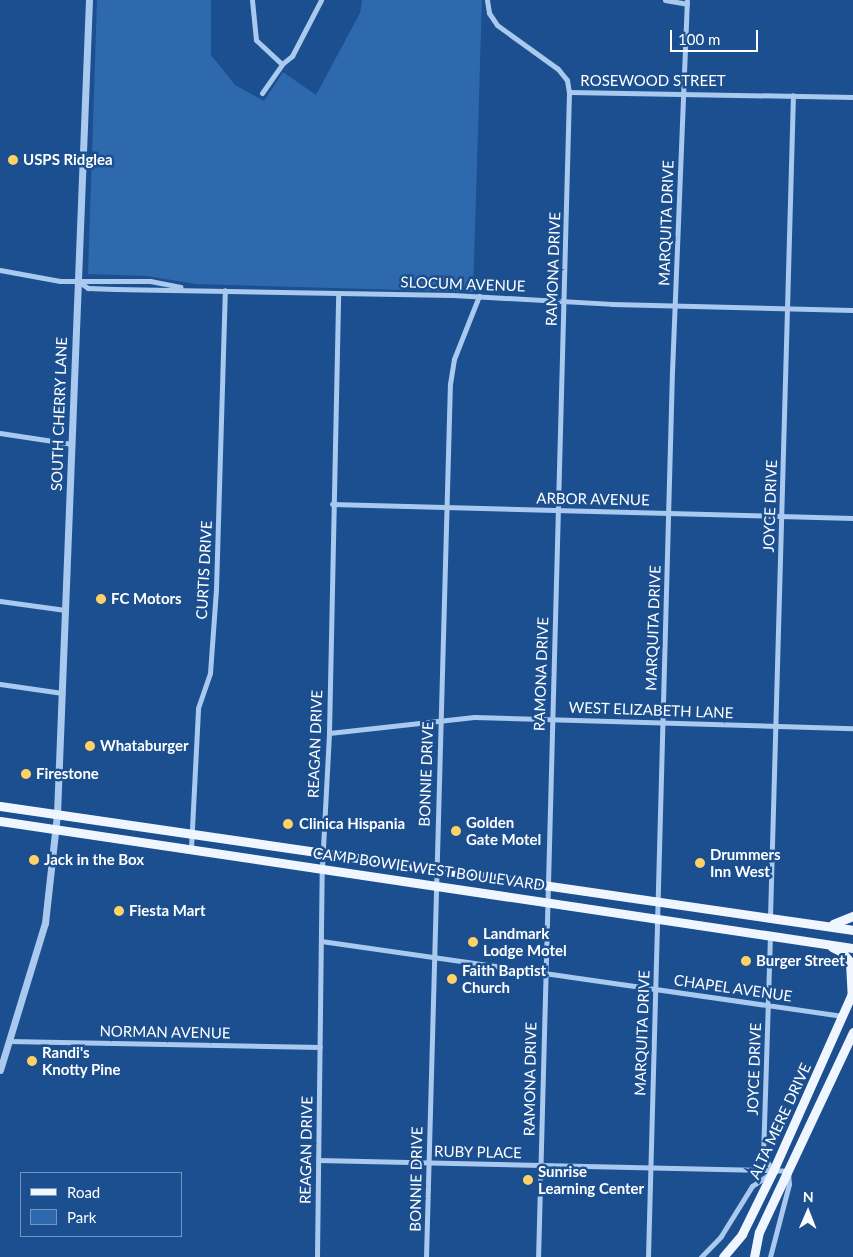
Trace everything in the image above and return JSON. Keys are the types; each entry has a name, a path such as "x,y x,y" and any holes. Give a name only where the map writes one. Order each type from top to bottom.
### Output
{"main road":[{"name":"CAMP BOWIE WEST BOULEVARD","path":"0,806 853,930"},
{"name":"CAMP BOWIE WEST BOULEVARD","path":"0,821 322,867 853,948"},
{"path":"804,922 832,924 853,916"},
{"path":"781,936 842,952 853,971 852,993"},
{"name":"ALTA MERE DRIVE","path":"723,1257 742,1234 773,1171 852,993"},
{"name":"ALTA MERE DRIVE","path":"754,1257 759,1232 853,1032"}],"street":[{"name":"SOUTH CHERRY LANE","path":"0,1070 45,923 57,814 89,0"},
{"path":"252,0 256,40 285,63"},
{"path":"262,93 285,63 321,0"},
{"name":"ROSEWOOD STREET","path":"487,0 489,13 497,25 558,70 567,80 569,92 853,96"},
{"path":"665,0 687,2"},
{"name":"MARQUITA DRIVE","path":"648,1257 669,514 687,2"},
{"name":"RAMONA DRIVE","path":"538,1257 569,92"},
{"name":"JOYCE DRIVE","path":"770,917 777,726 793,95"},
{"path":"0,270 33,278 79,282"},
{"name":"SLOCUM AVENUE","path":"79,282 150,281 192,289"},
{"name":"SLOCUM AVENUE","path":"79,282 88,288 478,296 564,302 853,310"},
{"name":"CURTIS DRIVE","path":"191,848 194,835 198,708 210,673 216,589 225,290"},
{"name":"REAGAN DRIVE","path":"317,1257 322,867 328,733 338,293"},
{"name":"BONNIE DRIVE","path":"426,1257 440,719 454,359 478,296"},
{"path":"0,433 72,444"},
{"name":"ARBOR AVENUE","path":"332,504 559,512 853,518"},
{"path":"0,600 65,610"},
{"path":"0,684 62,693"},
{"name":"WEST ELIZABETH LANE","path":"328,733 440,719 552,719 853,728"},
{"name":"JOYCE DRIVE","path":"770,934 763,1155 773,1171"},
{"name":"CHAPEL AVENUE","path":"321,941 843,1016"},
{"name":"NORMAN AVENUE","path":"9,1042 320,1048"},
{"name":"RUBY PLACE","path":"318,1160 650,1170 788,1172"},
{"path":"701,1257 721,1236 752,1186 773,1171"},
{"path":"770,1257 770,1248 789,1184 788,1172"}],"green space":[{"path":"97,0 211,0 211,55 235,85 264,101 283,72 316,95 360,13 362,0 482,0 473,292 196,284 147,276 88,274"}],"place":[{"name":"USPS Ridglea","path":"13,160"},
{"name":"FC Motors","path":"101,599"},
{"name":"Whataburger","path":"90,746"},
{"name":"Firestone","path":"26,774"},
{"name":"Clinica Hispania","path":"288,824"},
{"name":"Golden Gate Motel","path":"456,831"},
{"name":"Jack in the Box","path":"34,860"},
{"name":"Drummers Inn West","path":"700,863"},
{"name":"Fiesta Mart","path":"119,911"},
{"name":"Landmark Lodge Motel","path":"473,942"},
{"name":"Burger Street","path":"746,961"},
{"name":"Faith Baptist Church","path":"452,979"},
{"name":"Randi's Knotty Pine","path":"32,1061"},
{"name":"Sunrise Learning Center","path":"528,1180"}]}
